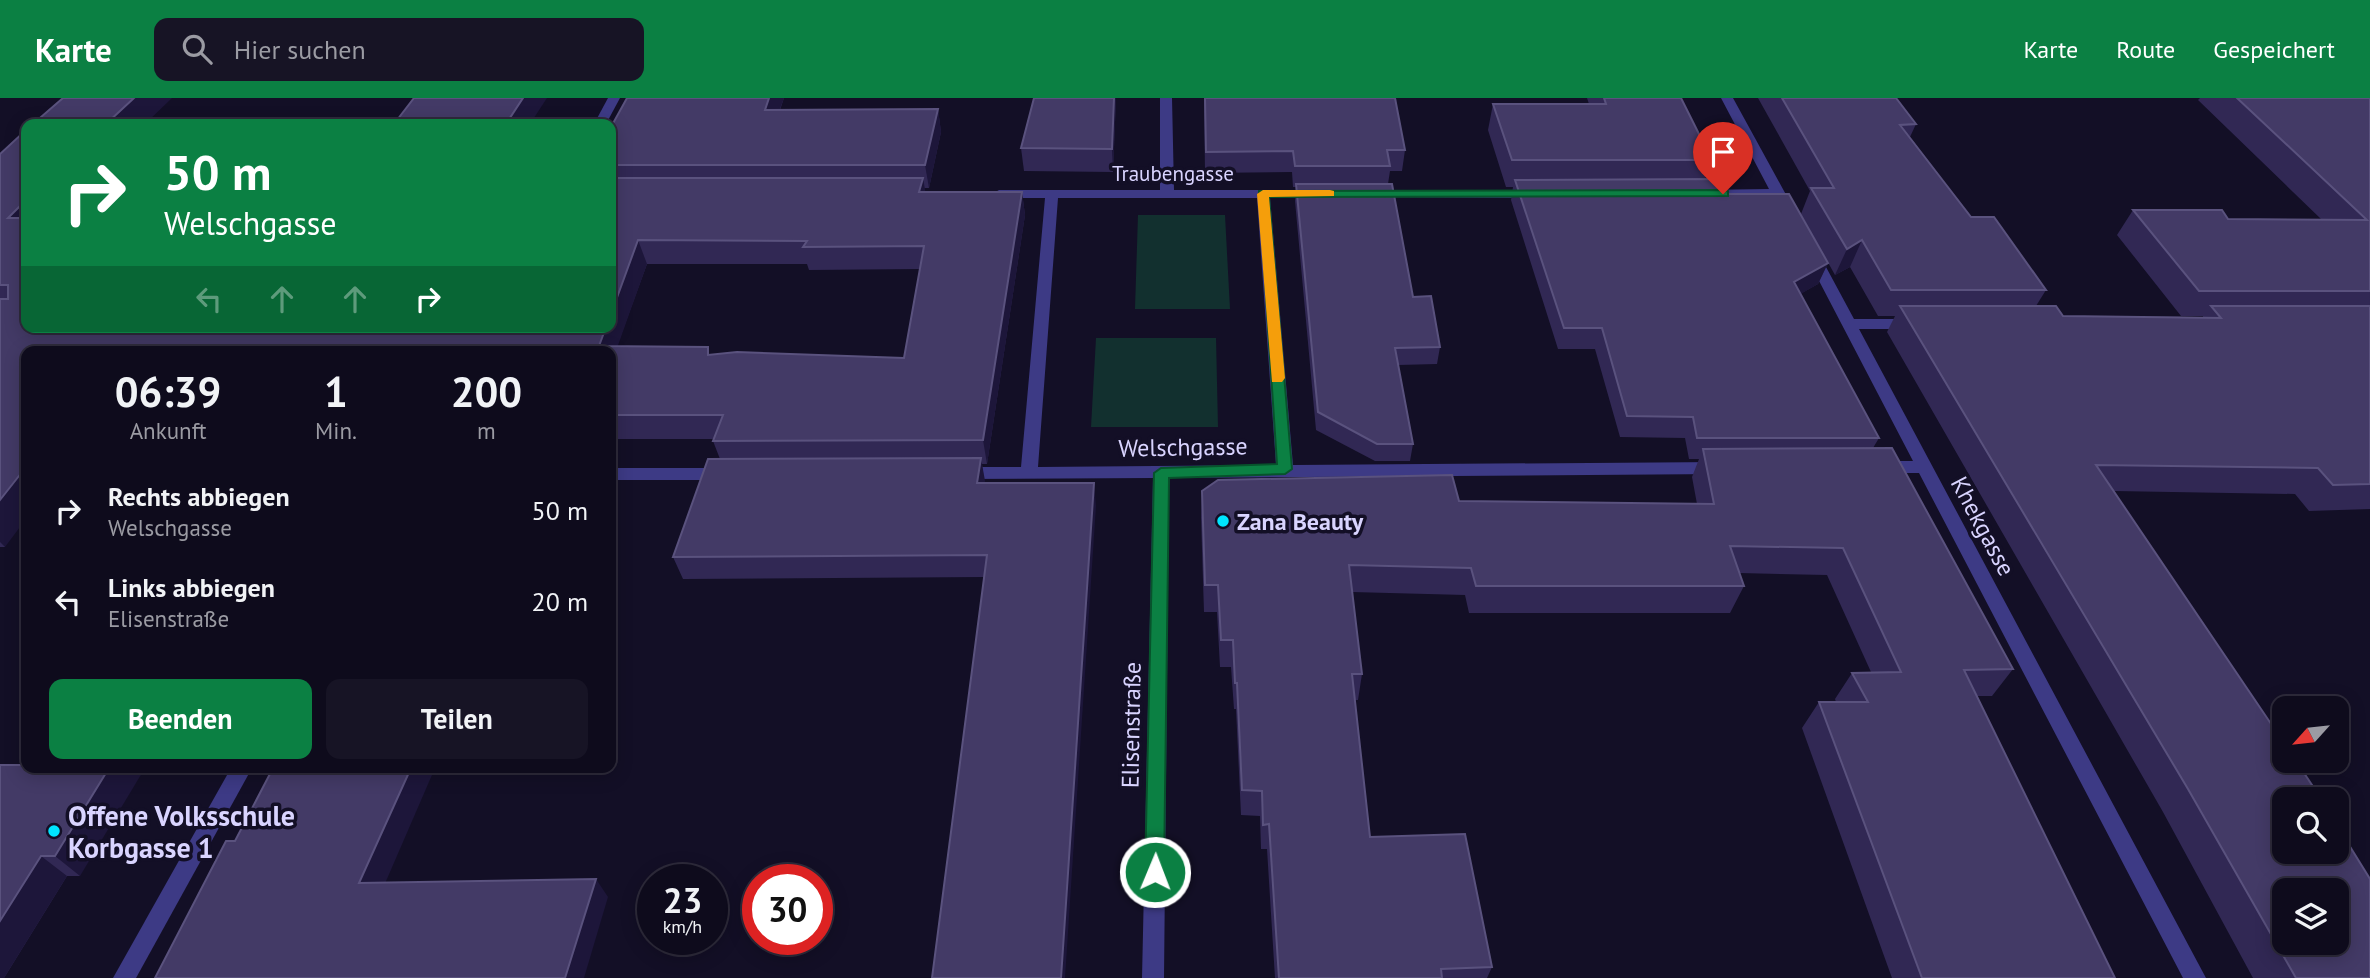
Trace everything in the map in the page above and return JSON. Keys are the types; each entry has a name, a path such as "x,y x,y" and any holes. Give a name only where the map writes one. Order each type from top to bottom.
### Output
{"street":[{"path":"603,119 614,98"},
{"path":"1166,98 1167,194"},
{"path":"1727,98 1791,217"},
{"path":"1680,194 1778,193"},
{"name":"Traubengasse","path":"983,194 1333,194"},
{"path":"1029,473 1052,194"},
{"path":"1263,194 1285,469"},
{"path":"1360,194 1555,194"},
{"name":"Khekgasse","path":"1804,241 1851,324 2195,978"},
{"path":"1851,324 1933,324"},
{"path":"1855,467 1925,467"},
{"name":"Welschgasse","path":"946,473 1744,468"},
{"name":"Elisenstraße","path":"1153,978 1161,473"},
{"path":"616,474 750,474"},
{"path":"124,978 239,773"}],"green space":[{"path":"1138,215 1225,215 1230,309 1135,309"},
{"path":"1096,338 1216,338 1218,427 1091,427"}],"building":[{"path":"63,98 134,98 111,119 39,119"},
{"path":"414,98 523,98 509,119 398,119"},
{"path":"627,98 769,98 765,110 938,109 925,165 616,165 615,119"},
{"path":"1034,98 1114,98 1112,149 1021,148"},
{"path":"1205,98 1395,98 1405,150 1387,150 1390,166 1295,166 1293,151 1206,152"},
{"path":"1604,98 1681,98 1712,160 1512,160 1493,104 1606,104"},
{"path":"1782,98 1896,98 1916,124 1900,125 1971,217 1994,217 2046,290 1891,290 1862,240 1847,249 1811,188 1834,188"},
{"path":"2237,98 2370,98 2370,291 2199,291 2133,210 2222,210 2228,219 2367,220"},
{"path":"21,135 21,205 8,218 21,218 21,333 604,333 599,346 21,346 21,473 0,500 0,299 8,299 8,285 0,285 0,154"},
{"path":"616,178 923,178 919,192 1022,192 983,440 713,441 723,415 616,415 616,346 708,347 708,355 737,352 904,358 924,246 803,247 807,241 638,240 616,300"},
{"path":"1716,179 1724,194 1789,194 1828,263 1794,282 1879,438 1697,438 1693,417 1627,416 1602,328 1564,328 1515,180"},
{"path":"1296,184 1392,184 1413,297 1431,296 1440,347 1395,348 1413,444 1377,444 1318,412"},
{"path":"1900,306 2056,306 2063,316 2221,318 2211,306 2370,306 2370,484 2333,485 2318,468 2096,465 2272,725 2272,774 2305,774 2313,787 2272,787 2272,864 2349,864 2349,845 2370,879 2370,978 2296,978 2283,955 2349,955 2349,878 2272,878 2272,936 2188,789"},
{"path":"1892,448 2013,669 1964,670 2115,978 1922,978 1819,702 1868,702 1852,673 1901,672 1843,548 1730,546 1744,586 1476,586 1471,568 1349,565 1362,674 1352,674 1370,837 1465,834 1492,967 1441,969 1442,978 1279,978 1269,824 1263,825 1262,791 1242,790 1233,640 1221,640 1218,585 1205,585 1202,491 1218,480 1452,475 1459,501 1714,504 1703,449"},
{"path":"981,458 977,483 1094,483 1061,978 932,978 987,555 673,557 708,459"},
{"path":"0,765 21,765 21,773 106,773 55,856 41,856 0,921"},
{"path":"270,773 409,773 359,883 596,879 565,978 155,978 226,841 235,841"}],"slow traffic":[{"path":"1277,378 1263,194 1330,194"}],"place":[{"name":"Zana Beauty","path":"1223,521"},
{"name":"Offene Volksschule Korbgasse 1","path":"54,831"}],"route":[{"path":"1155,872 1161,473 1285,469 1263,194 1723,194"}]}
